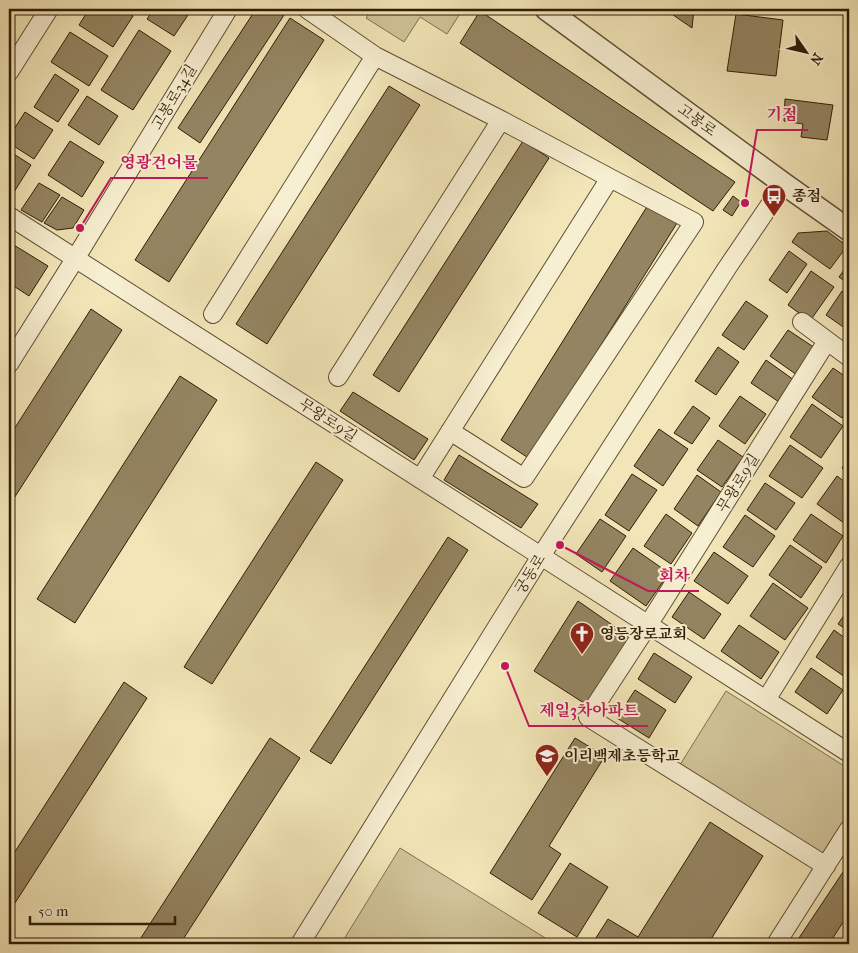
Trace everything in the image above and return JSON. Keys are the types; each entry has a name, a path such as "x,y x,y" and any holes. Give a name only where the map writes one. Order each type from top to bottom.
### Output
{"street":[{"path":"9,72 49,9"},
{"name":"고봉로34길","path":"9,364 228,9"},
{"path":"307,9 375,56 694,222 524,478 450,431"},
{"name":"고봉로","path":"546,9 849,230"},
{"path":"213,314 375,56"},
{"path":"338,377 501,120"},
{"path":"420,479 610,178"},
{"name":"궁동로","path":"300,944 540,556 727,268 784,184"},
{"name":"무왕로9길","path":"9,216 849,754"},
{"path":"802,322 849,357"},
{"name":"무왕로9길","path":"648,625 827,341"},
{"path":"766,700 849,566"},
{"path":"648,625 588,717 826,866"},
{"path":"776,944 849,828"}],"shaded area":[{"path":"372,9 463,9 447,34 420,17 404,42 366,18"},
{"path":"726,691 849,769 849,815 819,860 678,768"},
{"path":"400,848 555,944 341,944"}],"building":[{"path":"89,9 122,9 133,16 113,47 79,25"},
{"path":"154,9 192,9 174,36 147,19"},
{"path":"256,9 288,9 200,143 178,128"},
{"path":"694,9 692,28 666,10"},
{"path":"480,11 735,182 713,211 460,43"},
{"path":"736,14 783,20 776,76 727,71"},
{"path":"290,18 324,40 169,282 135,260"},
{"path":"139,30 171,51 133,110 101,90"},
{"path":"70,32 108,56 89,86 51,62"},
{"path":"55,74 79,90 58,122 34,107"},
{"path":"389,86 420,105 267,344 236,324"},
{"path":"87,96 118,116 99,145 68,125"},
{"path":"785,99 833,105 827,140 801,137 803,124 784,121"},
{"path":"25,112 53,130 34,159 9,143 9,137"},
{"path":"70,141 104,162 82,197 48,175"},
{"path":"523,141 549,158 399,392 373,375"},
{"path":"9,151 31,165 9,200"},
{"path":"39,183 60,195 42,222 21,210"},
{"path":"733,196 741,202 732,216 723,210"},
{"path":"62,197 84,210 73,228 57,230 44,223"},
{"path":"648,205 677,223 530,459 501,440"},
{"path":"827,231 847,246 830,269 792,242 798,233"},
{"path":"9,242 48,266 29,296 9,283"},
{"path":"789,251 807,264 787,293 769,280"},
{"path":"849,263 849,284 839,277"},
{"path":"811,271 834,287 810,321 788,305"},
{"path":"842,291 849,296 849,331 826,315"},
{"path":"746,301 768,316 744,350 722,335"},
{"path":"91,309 122,330 9,506 9,437"},
{"path":"788,330 815,348 797,375 770,356"},
{"path":"718,347 739,362 716,395 695,381"},
{"path":"766,360 794,380 779,402 751,383"},
{"path":"833,368 849,379 849,407 842,418 812,397"},
{"path":"180,376 217,400 75,623 37,599"},
{"path":"353,392 428,439 414,460 340,411"},
{"path":"740,396 766,414 745,444 719,426"},
{"path":"812,404 843,426 821,458 790,437"},
{"path":"693,406 710,418 692,444 674,433"},
{"path":"659,429 688,449 663,486 634,466"},
{"path":"718,440 743,457 722,487 697,470"},
{"path":"790,445 823,468 802,498 769,476"},
{"path":"459,455 538,504 521,528 444,480"},
{"path":"849,458 849,473 842,468"},
{"path":"316,462 343,480 212,684 184,667"},
{"path":"632,474 657,490 629,531 605,515"},
{"path":"697,475 721,492 698,526 674,509"},
{"path":"837,476 849,485 849,521 847,525 817,504"},
{"path":"765,483 795,503 776,530 747,510"},
{"path":"666,514 692,533 671,564 644,546"},
{"path":"811,514 843,536 826,563 793,540"},
{"path":"745,515 775,536 753,567 723,547"},
{"path":"600,519 626,536 602,572 576,554"},
{"path":"448,537 468,550 331,764 310,751"},
{"path":"790,545 822,567 801,598 769,575"},
{"path":"633,548 669,573 646,606 610,581"},
{"path":"714,552 748,576 728,604 694,581"},
{"path":"773,583 808,608 785,640 750,616"},
{"path":"689,592 721,614 704,639 672,617"},
{"name":"영등장로교회","path":"578,601 631,638 587,705 534,671"},
{"path":"849,608 849,631 838,624"},
{"path":"739,625 779,652 761,679 721,651"},
{"path":"834,630 849,641 849,671 845,677 816,657"},
{"path":"654,653 692,677 675,703 638,679"},
{"path":"811,668 843,690 827,714 795,692"},
{"path":"124,682 147,698 15,903 9,899 9,861"},
{"path":"635,690 666,710 649,738 617,718"},
{"path":"270,738 300,758 180,944 137,944"},
{"path":"575,738 605,756 549,846 561,854 532,900 490,873"},
{"path":"710,822 763,856 708,944 592,944 608,919 638,937"},
{"path":"570,863 608,887 577,937 538,913"},
{"path":"849,863 849,913 829,944 795,944"}],"place":[{"name":"기점","path":"745,203"},
{"name":"종점","path":"774,217"},
{"name":"영광건어물","path":"80,228"},
{"name":"회차","path":"560,545"},
{"name":"영등장로교회","path":"582,655"},
{"name":"제일3차아파트","path":"505,666"},
{"name":"이리백제초등학교","path":"547,777"}]}
